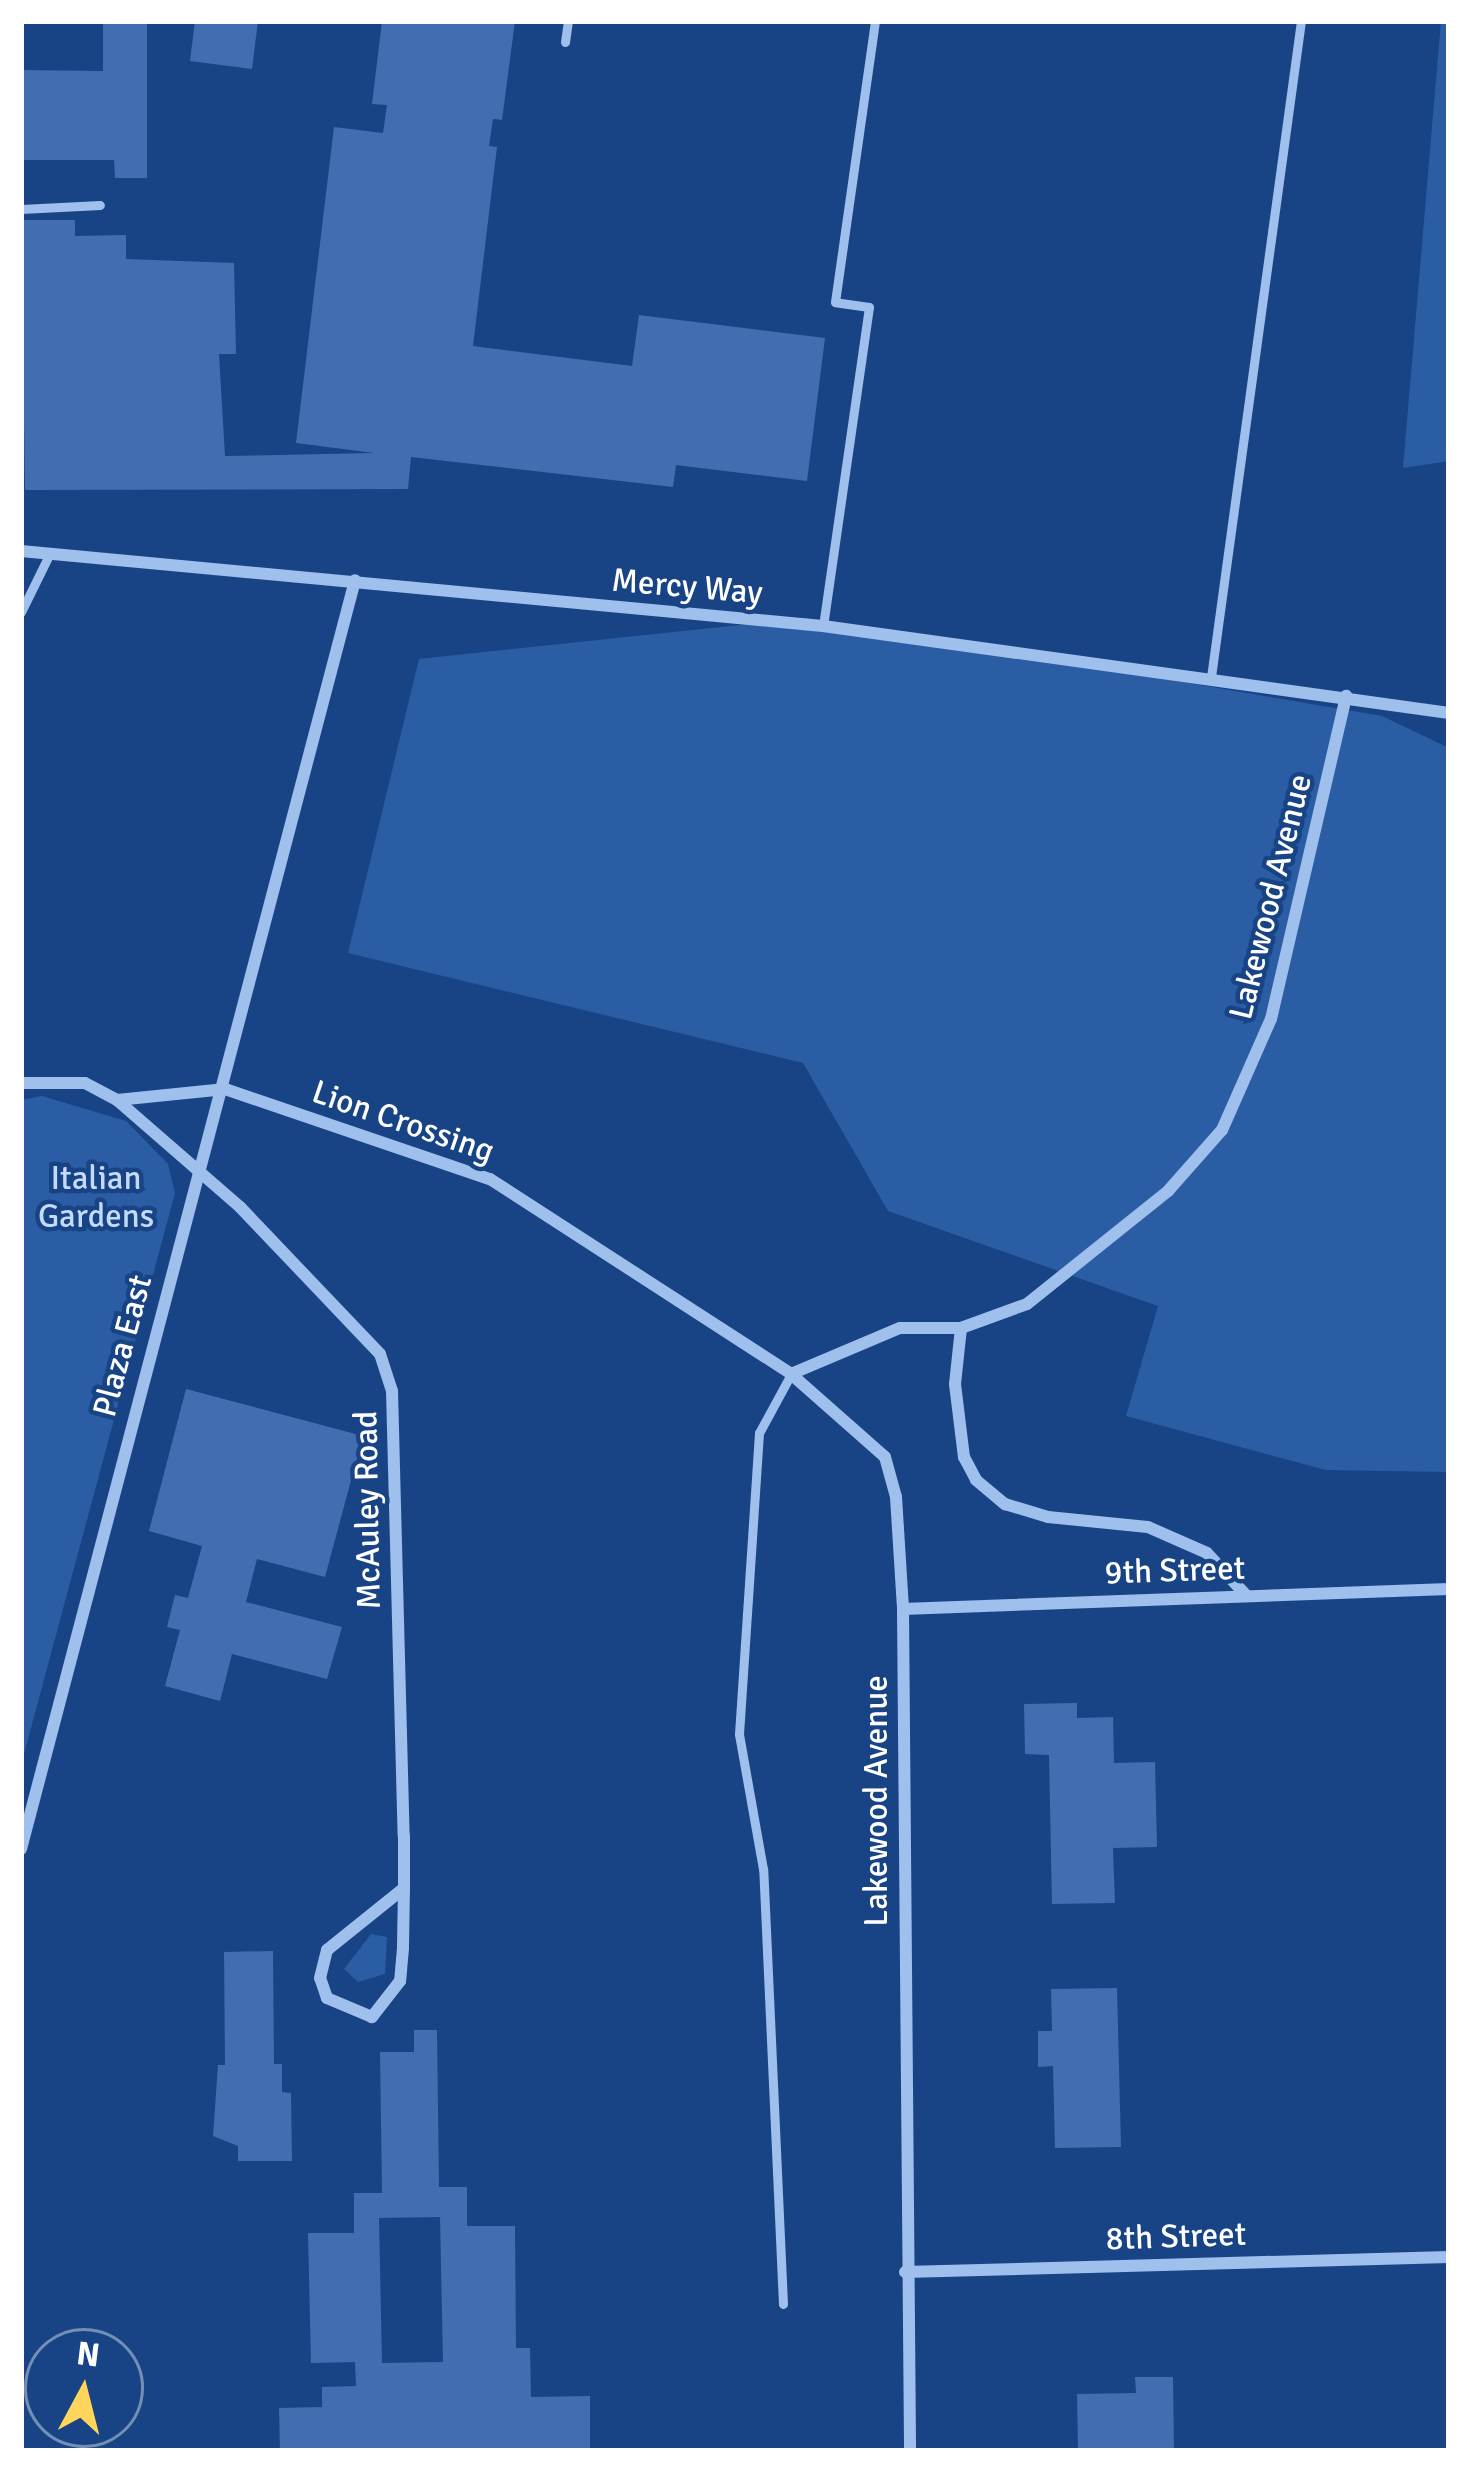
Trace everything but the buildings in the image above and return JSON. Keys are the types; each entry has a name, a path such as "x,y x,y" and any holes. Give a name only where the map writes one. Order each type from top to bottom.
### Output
{"street":[{"name":"Mercy Way","path":"21,551 823,626 1449,713"},
{"name":"Plaza East","path":"21,1849 356,580"},
{"name":"Lakewood Avenue","path":"910,2451 903,1610 896,1497 885,1456 791,1374 900,1328 961,1328 1027,1304 1168,1191 1222,1130 1271,1018 1346,696"},
{"name":"Lion Crossing","path":"21,1083 86,1083 118,1100 225,1089 490,1179 791,1374"},
{"name":"McAuley Road","path":"118,1100 196,1174 240,1207 380,1354 392,1391 404,1888 400,1981 372,2017 327,1998 320,1978 327,1950 404,1888"},
{"path":"961,1328 955,1384 964,1457 976,1480 1005,1504 1048,1517 1109,1519 1168,1536 1208,1553 1245,1594"},
{"name":"9th Street","path":"903,1610 1449,1589"},
{"name":"8th Street","path":"905,2272 1449,2257"}],"lane":[{"path":"565,42 568,21"},
{"path":"823,626 869,307 835,302 875,21"},
{"path":"1210,677 1301,21"},
{"path":"21,209 100,206"},
{"path":"21,612 50,553"},
{"path":"783,2305 763,1870 739,1734 759,1432 791,1374"}],"green space":[{"path":"1441,21 1449,21 1449,461 1403,468"},
{"path":"806,618 1382,716 1449,748 1449,1472 1326,1470 1126,1416 1158,1306 888,1211 803,1063 348,953 419,659"},
{"name":"Italian Gardens","path":"42,1096 126,1121 168,1164 175,1193 21,1765 21,1100"},
{"path":"371,1934 387,1937 385,1974 358,1982 344,1969"}]}
